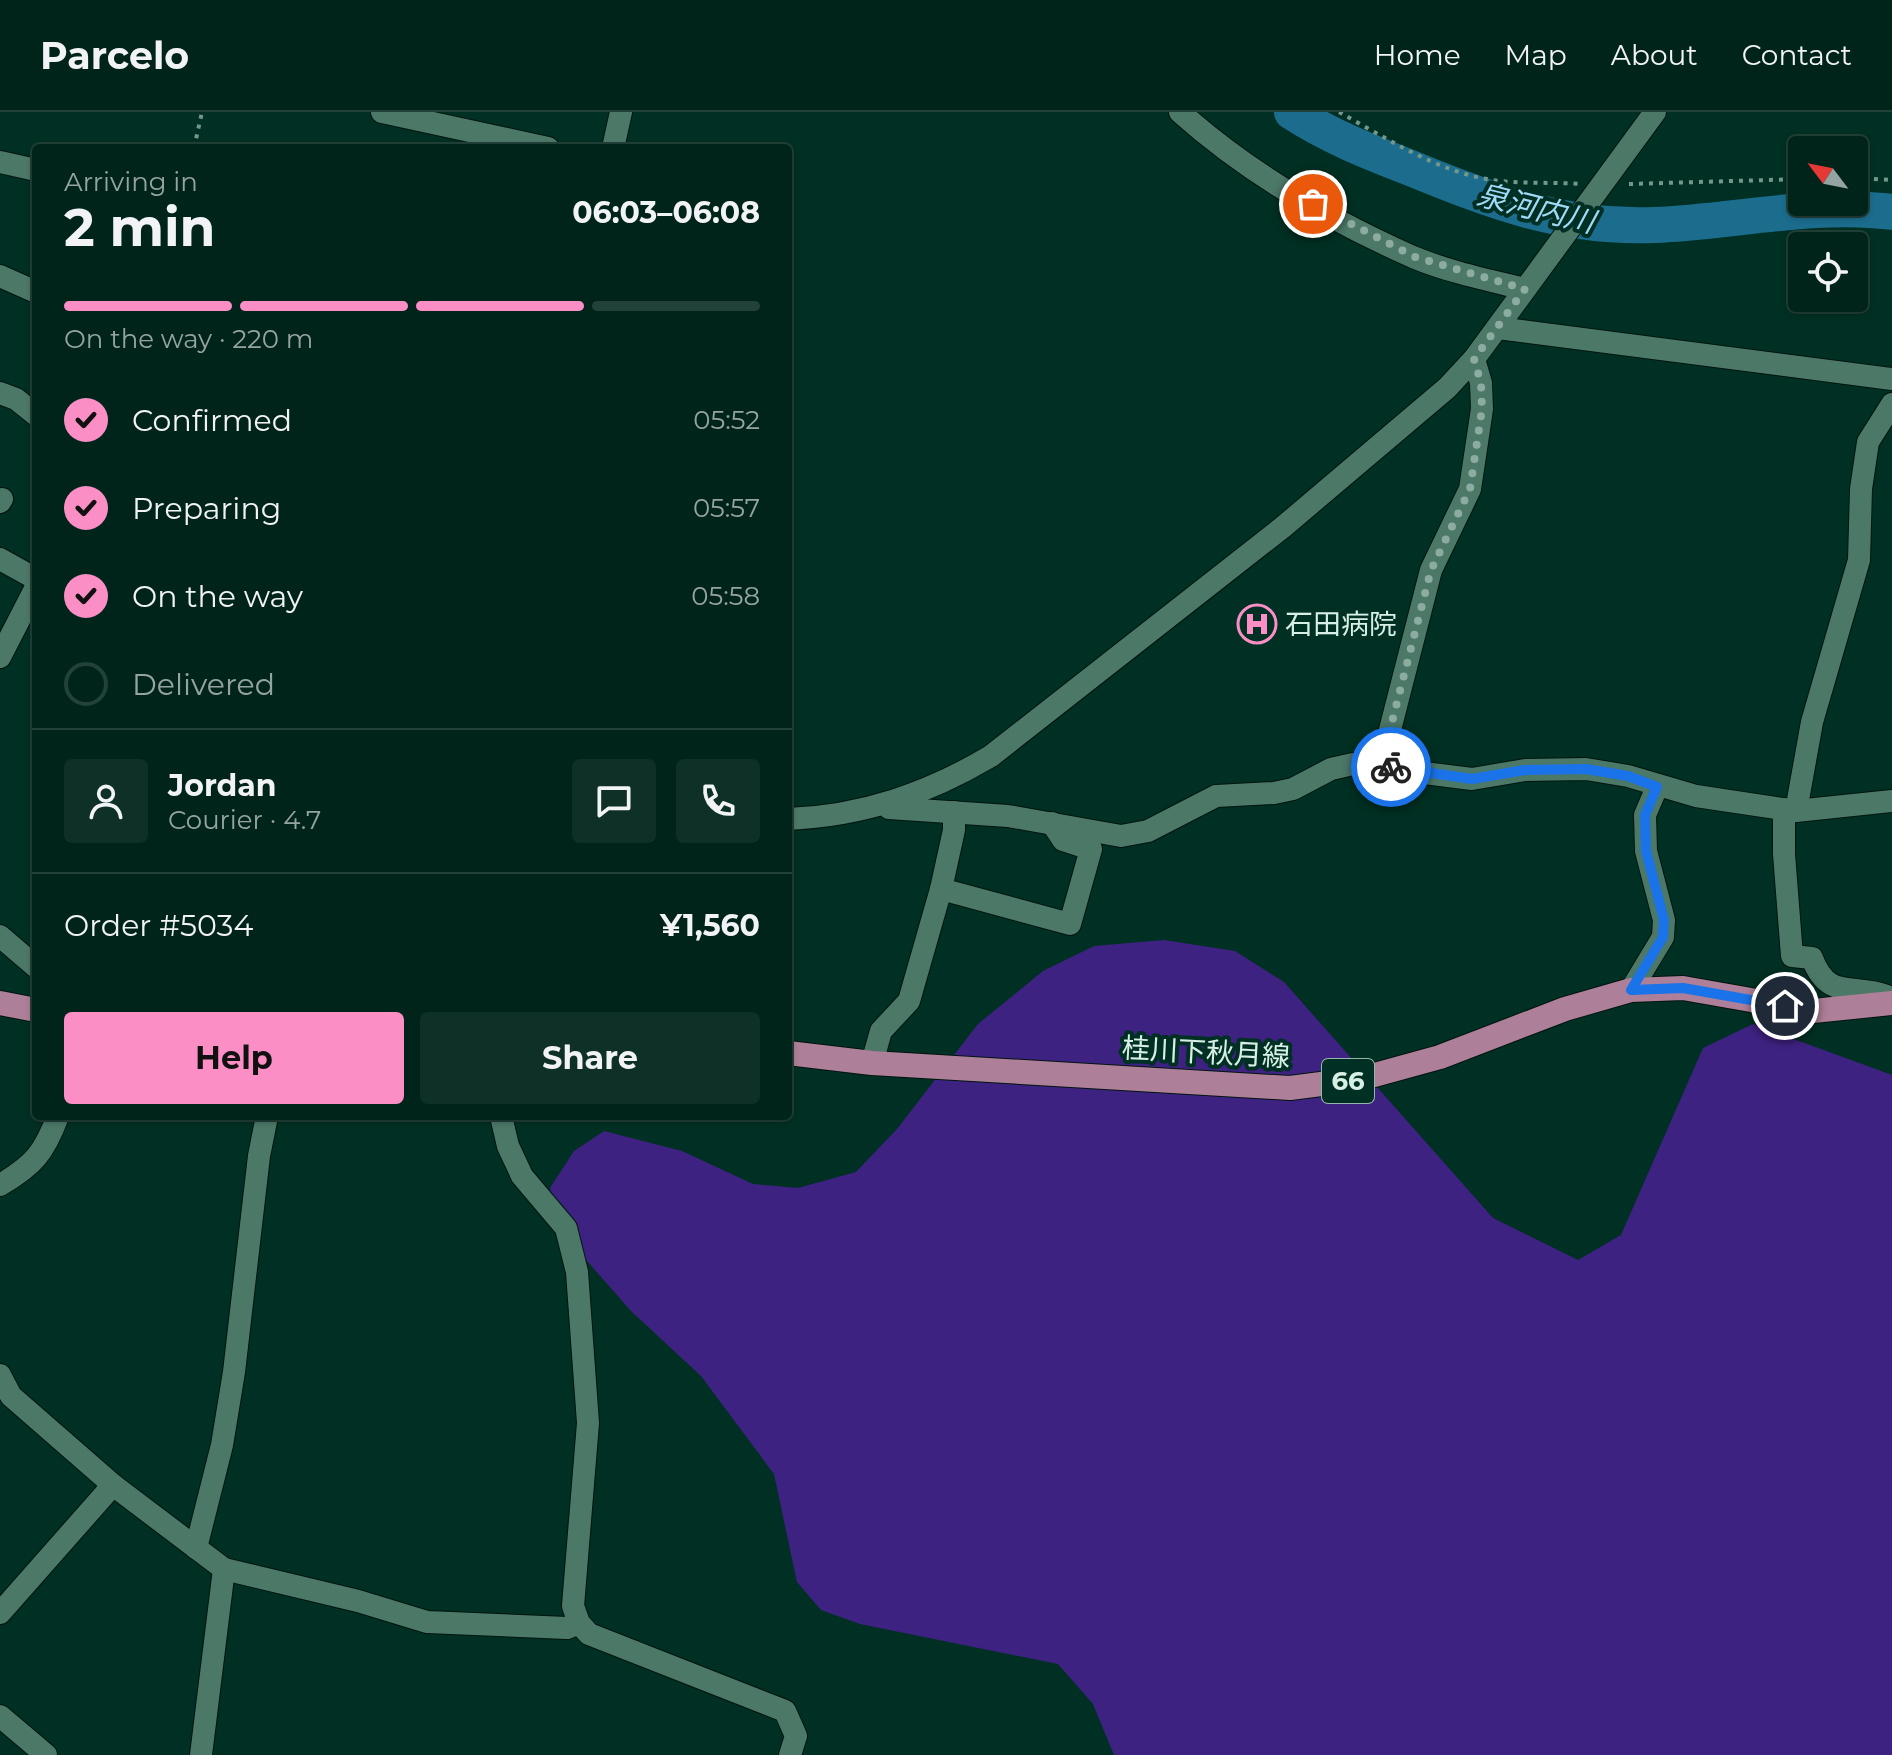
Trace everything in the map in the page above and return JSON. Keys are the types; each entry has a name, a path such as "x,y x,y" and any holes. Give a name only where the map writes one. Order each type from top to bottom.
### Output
{"main road":[{"name":"桂川下秋月線","path":"792,1053 872,1063 1290,1088 1360,1079 1440,1057 1565,1009 1631,990 1683,988 1813,1011 1889,996"},
{"path":"0,1003 32,1009"}],"street":[{"path":"382,112 530,144"},
{"path":"614,144 621,112"},
{"path":"1180,112 1237,158 1339,219 1415,257 1525,289"},
{"path":"878,807 954,777 991,756 1283,527 1447,388 1498,328 1655,112"},
{"path":"0,162 32,169"},
{"path":"0,276 32,290"},
{"path":"1498,328 1892,379"},
{"path":"1381,765 1431,570 1470,489 1482,409 1481,383 1474,359"},
{"path":"0,393 16,399 32,412"},
{"path":"1889,996 1827,984 1819,976 1812,958 1792,956 1788,922 1790,810 1859,560 1861,489 1868,442 1892,404"},
{"path":"0,559 32,577"},
{"path":"0,657 32,595"},
{"path":"792,818 878,807 1008,816 1121,836 1148,831 1216,796 1293,789 1331,769 1353,764 1381,765 1441,777 1472,779 1525,770 1586,769 1628,776 1657,787 1790,810 1892,801"},
{"path":"1631,990 1663,937 1664,920 1646,851 1645,815 1657,787"},
{"path":"872,1063 881,1031 909,1001 941,889 954,830 954,812"},
{"path":"941,889 1070,924 1091,849 1063,840 1052,823"},
{"path":"0,936 32,964"},
{"path":"0,1185 28,1168 41,1154 56,1120"},
{"path":"196,1548 222,1445 266,1120"},
{"path":"502,1120 508,1146 522,1176 566,1228 577,1272 588,1423 573,1606 579,1623 589,1634 785,1711 796,1736 790,1755"},
{"path":"0,1375 11,1396 113,1485 224,1569 358,1601 427,1622 567,1628 579,1623"},
{"path":"0,1613 113,1485"},
{"path":"201,1755 224,1569"},
{"path":"0,1716 46,1755"}],"path":[{"path":"195,144 202,112"},
{"path":"1339,112 1401,146 1453,169 1491,180 1597,189 1788,180"},
{"path":"1868,179 1892,180"}],"shaded area":[{"path":"1164,940 1235,951 1284,982 1493,1218 1578,1260 1621,1235 1703,1048 1753,1024 1892,1075 1892,1755 1114,1755 1093,1704 1058,1664 860,1624 821,1610 797,1582 774,1474 701,1376 631,1311 558,1228 550,1188 574,1151 604,1131 682,1151 753,1184 798,1188 856,1172 897,1129 978,1024 1043,971 1094,946"}],"waterway":[{"name":"泉河内川","path":"1292,112 1348,142 1439,179 1498,201 1558,217 1621,225 1655,225 1833,209 1892,212"}],"way so far":[{"path":"1313,204 1415,257 1464,274 1525,289 1474,359 1481,383 1478,450 1470,489 1431,570 1381,765 1391,767"}],"place":[{"name":"石田病院","path":"1257,624"}],"route":[{"path":"1391,767 1441,777 1472,779 1525,770 1586,769 1628,776 1657,787 1645,815 1646,851 1664,920 1663,937 1631,990 1683,988 1785,1006"}]}
